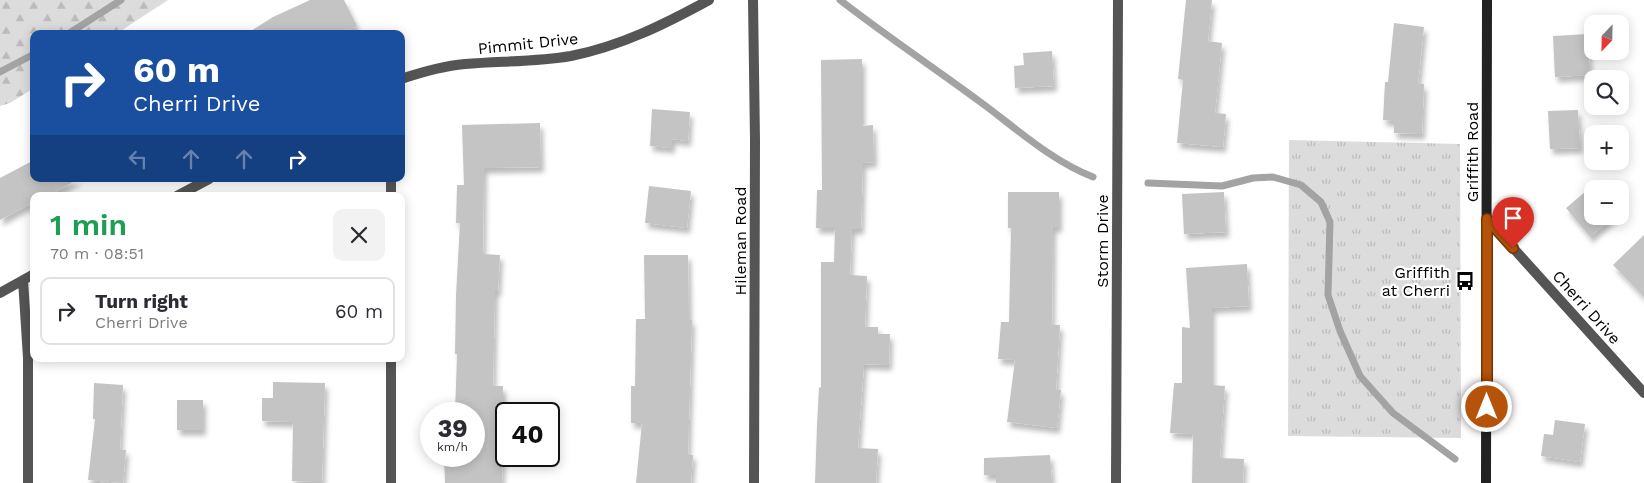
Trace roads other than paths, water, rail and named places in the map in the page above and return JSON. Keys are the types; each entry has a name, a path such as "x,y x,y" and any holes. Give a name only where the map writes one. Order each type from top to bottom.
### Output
{"street":[{"name":"Pimmit Drive","path":"405,78 426,71 463,64 526,62 580,53 614,44 655,28 709,0"},
{"name":"Hileman Road","path":"752,0 755,140 754,483"},
{"name":"Storm Drive","path":"1116,483 1118,0"},
{"name":"Griffith Road","path":"1486,483 1487,0"},
{"path":"185,192 203,182"},
{"name":"Cherri Drive","path":"1487,219 1644,393"},
{"path":"0,293 30,276"},
{"path":"23,280 28,358 28,483"},
{"path":"391,362 391,483"}],"waterway":[{"path":"74,30 121,0"},
{"path":"840,0 1048,153 1093,177"},
{"path":"0,72 30,56"},
{"path":"1148,183 1222,186 1253,178 1273,177 1301,185 1321,202 1330,222 1328,295 1340,331 1360,376 1393,413 1455,459"}],"place":[{"name":"Griffith at Cherri","path":"1465,281"}]}
